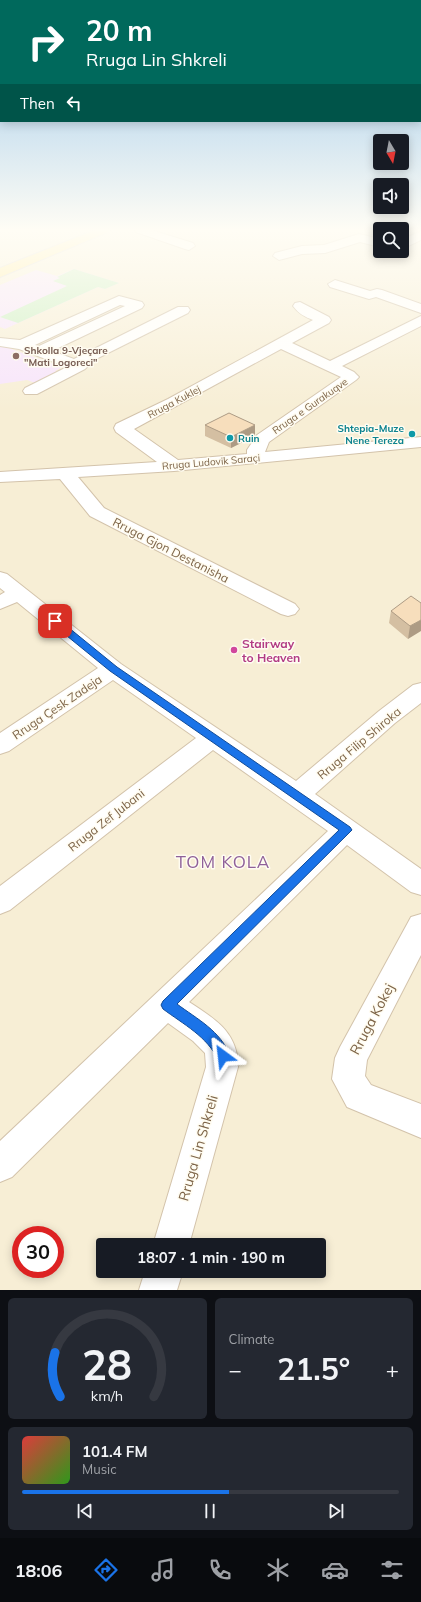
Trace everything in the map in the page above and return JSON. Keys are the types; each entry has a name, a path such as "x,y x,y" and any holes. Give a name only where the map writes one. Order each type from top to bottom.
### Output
{"street":[{"path":"355,290 369,295 376,293 421,309"},
{"path":"22,345 119,300 137,305 40,351"},
{"name":"Rruga Kuklej","path":"174,466 122,428 174,402 324,320 306,312 300,306"},
{"path":"75,364 183,310"},
{"name":"Rruga e Gurakuqve","path":"331,366 384,341 421,320"},
{"path":"0,342 22,345 80,366 31,391"},
{"path":"282,344 331,366"},
{"name":"Rruga e Gurakuqve","path":"256,458 256,450 263,439 308,406 349,380 351,377 331,366"},
{"name":"Rruga Ludovik Saraçi","path":"0,477 174,466 421,442"},
{"name":"Rruga Gjon Destanisha","path":"66,474 97,512 113,522 288,609"},
{"path":"0,578 10,598 297,795 421,884"},
{"name":"Rruga Çesk Zadeja","path":"0,745 113,669"},
{"name":"Rruga Filip Shiroka","path":"297,795 387,717 421,691"},
{"name":"Rruga Zef Jubani","path":"0,902 212,738"},
{"path":"0,1165 167,1005 346,830"},
{"name":"Rruga Kokej","path":"419,934 351,1058 348,1079 359,1096 421,1121"},
{"name":"Rruga Lin Shkreli","path":"167,1005 212,1038 220,1047 223,1056 222,1067 173,1238"},
{"path":"158,1290 162,1278"}],"shaded area":[{"path":"0,290 421,290 421,1290 0,1290"},
{"path":"0,290 91,290 5,329 0,327"},
{"name":"Shkolla 9-Vjeçare \"Mati Logoreci\"","path":"0,345 62,367 55,371 61,373 38,384 27,380 0,384"}],"green space":[{"path":"58,290 91,290 18,323 0,317"}],"building":[{"path":"229,413 255,425 231,437 205,425"},
{"path":"411,596 421,603 421,620 410,626 391,611"}],"place":[{"name":"Shkolla 9-Vjeçare \"Mati Logoreci\"","path":"16,356"},
{"name":"Shtepia-Muze Nene Tereza","path":"412,434"},
{"name":"Ruin","path":"230,438"},
{"name":"Stairway to Heaven","path":"234,650"}],"district":[{"name":"TOM KOLA","path":"223,861"}],"route":[{"path":"55,621 113,669 346,830 167,1005 212,1038 220,1047 223,1056"}]}
